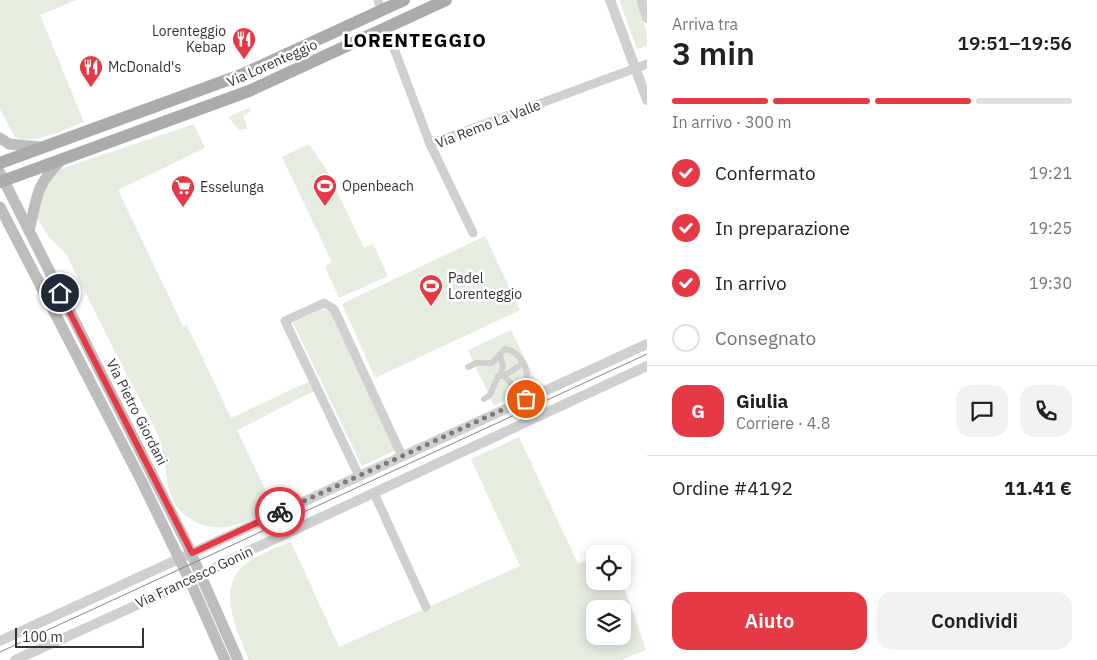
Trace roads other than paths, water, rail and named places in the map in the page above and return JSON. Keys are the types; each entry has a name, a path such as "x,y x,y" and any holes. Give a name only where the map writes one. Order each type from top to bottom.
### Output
{"main road":[{"name":"Via Lorenteggio","path":"0,163 241,75 380,5 404,0"},
{"name":"Via Lorenteggio","path":"1,178 62,159 249,91 446,0"},
{"path":"0,138 9,144 43,147"},
{"path":"29,232 35,196 48,174 62,159"},
{"name":"Via Pietro Giordani","path":"1,178 192,553 238,660"},
{"name":"Via Pietro Giordani","path":"0,207 180,559 225,660"}],"street":[{"path":"610,0 647,100"},
{"path":"640,0 647,18"},
{"path":"386,27 430,144"},
{"name":"Via Remo La Valle","path":"473,233 430,144 647,64"},
{"path":"128,117 134,133"},
{"path":"359,476 285,321 324,302 334,309 402,456"},
{"name":"Via Francesco Gonin","path":"0,641 647,344"},
{"path":"468,367 476,363 492,364 500,356 502,350 510,350 523,363 528,377 522,387 516,388 503,376 500,356"},
{"path":"484,399 490,395 495,378 503,376 523,363"},
{"name":"Via Francesco Gonin","path":"14,660 201,576 647,366"},
{"path":"374,493 426,607"}],"tram line":[{"path":"0,652 647,354"}],"place":[{"name":"Lorenteggio Kebap","path":"244,60"},
{"name":"McDonald's","path":"91,88"},
{"name":"Openbeach","path":"325,207"},
{"name":"Esselunga","path":"183,208"},
{"name":"Padel Lorenteggio","path":"431,307"}],"district":[{"name":"LORENTEGGIO","path":"415,40"}]}
